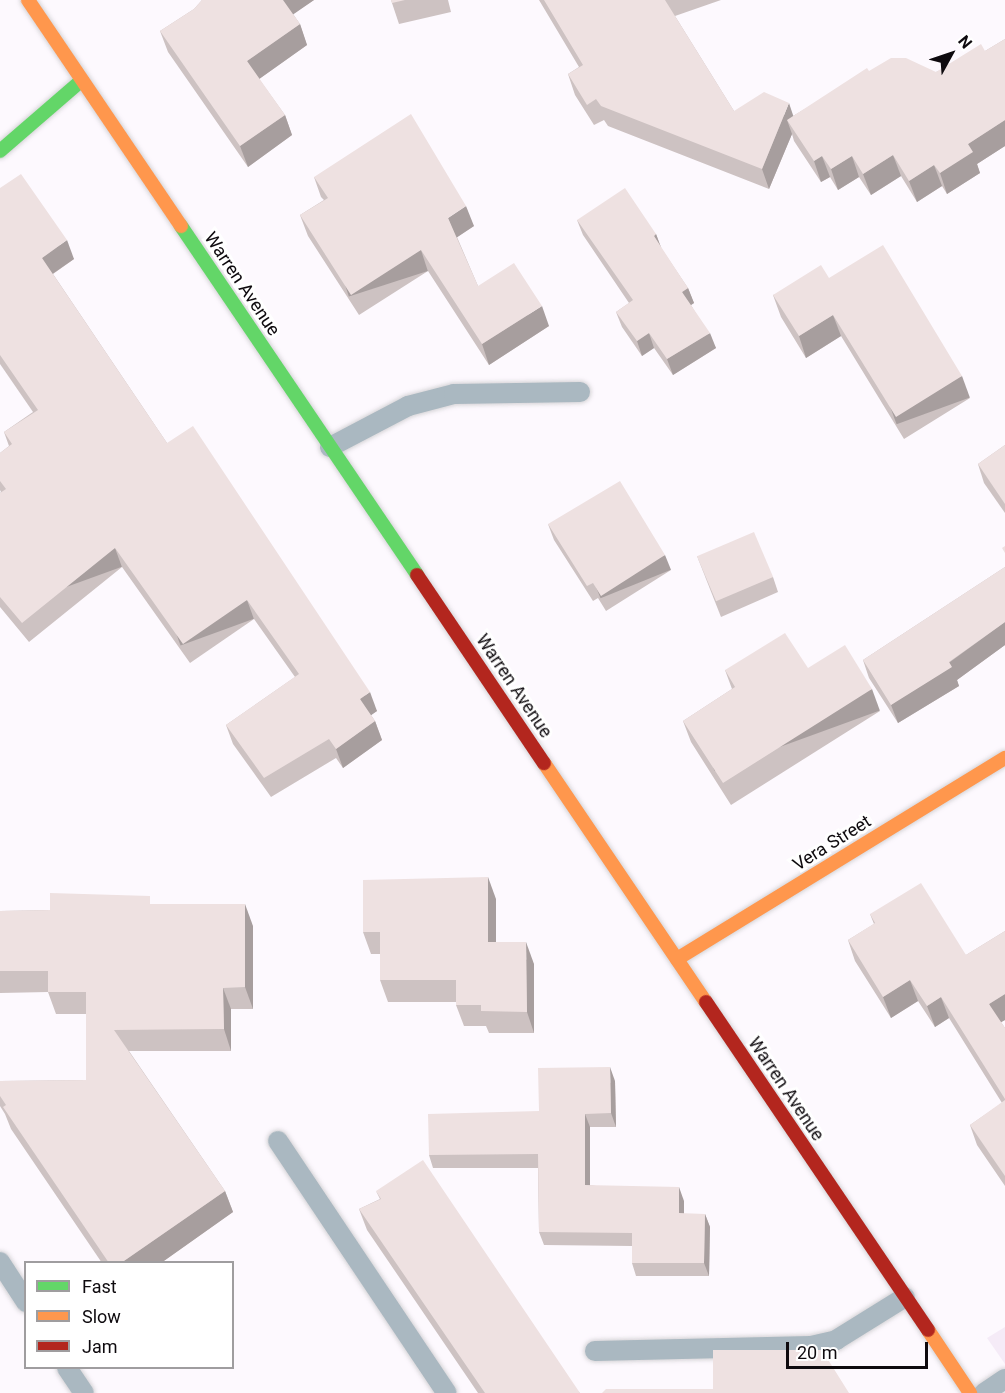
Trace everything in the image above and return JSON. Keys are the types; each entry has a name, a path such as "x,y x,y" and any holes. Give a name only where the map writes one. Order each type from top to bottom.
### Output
{"street":[{"name":"Warren Avenue","path":"28,0 970,1393"},
{"path":"0,151 82,80"},
{"name":"Vera Street","path":"677,959 1005,758"}],"lane":[{"path":"330,447 408,405 454,394 580,393"},
{"path":"279,1142 447,1393"},
{"path":"0,1262 24,1299"},
{"path":"595,1352 811,1346 836,1340 905,1297"},
{"path":"69,1369 84,1393"},
{"path":"984,1393 1005,1379"}],"shaded area":[{"path":"1005,1327 1005,1364 987,1338"}],"building":[{"path":"202,0 283,0 300,24 247,61 285,115 240,146 160,31 194,9"},
{"path":"544,0 665,0 734,111 764,92 789,103 762,169 601,106 596,99 587,105 568,74 583,65"},
{"path":"1005,39 1005,120 968,144 973,152 940,173 934,165 909,181 893,155 863,174 852,156 831,169 822,156 814,161 787,120 867,68 869,71 891,58 906,58 936,72 981,44 985,51"},
{"path":"411,114 466,206 448,218 478,286 514,263 542,306 482,344 421,250 351,295 300,215 328,198 314,177"},
{"path":"21,174 67,240 42,258 167,443 193,426 370,692 360,699 375,721 336,749 329,739 264,778 226,725 299,674 247,600 183,644 115,548 22,623 0,597 0,493 6,489 0,481 0,453 12,444 4,432 38,410 0,355 0,188"},
{"path":"625,188 688,288 682,292 710,333 667,359 649,333 637,341 616,312 633,300 577,220"},
{"path":"883,245 962,376 896,417 833,315 799,336 773,295 821,265 829,278"},
{"path":"1005,445 1005,504 978,464"},
{"path":"620,481 665,555 601,596 593,583 587,586 548,524"},
{"path":"754,532 773,577 716,601 697,556"},
{"path":"1005,567 1005,622 949,662 952,667 891,705 863,660"},
{"path":"785,633 808,668 845,645 872,689 723,783 683,721 735,687 725,670"},
{"path":"488,877 488,942 526,942 527,1012 481,1011 481,1005 456,1005 456,980 380,980 380,932 363,932 363,880"},
{"path":"921,883 966,955 1005,931 1005,994 989,1004 1005,1028 1005,1099 941,997 927,1006 910,980 883,997 848,940 875,923 870,914"},
{"path":"50,893 150,896 150,904 245,904 245,987 223,988 224,1029 114,1030 225,1191 124,1261 108,1261 3,1107 6,1105 0,1096 0,1081 86,1080 86,992 48,992 48,971 0,971 0,911 50,910"},
{"path":"610,1067 611,1113 585,1114 585,1185 679,1187 679,1213 705,1214 704,1263 632,1263 632,1233 539,1232 538,1154 429,1155 428,1114 539,1111 538,1068"},
{"path":"1005,1100 1005,1176 970,1125"},
{"path":"423,1160 580,1393 485,1393 359,1209 381,1199 376,1191"},
{"path":"713,1350 822,1350 849,1393 602,1393 606,1389 713,1389"}],"traffic: fast":[{"path":"0,151 82,80"},
{"path":"181,226 417,575"}],"traffic: slow":[{"path":"28,0 181,226"},
{"path":"677,959 1005,758"},
{"path":"544,763 706,1002"},
{"path":"928,1330 970,1393"}],"traffic: jam":[{"path":"417,575 544,763"},
{"path":"706,1002 928,1330"}]}
